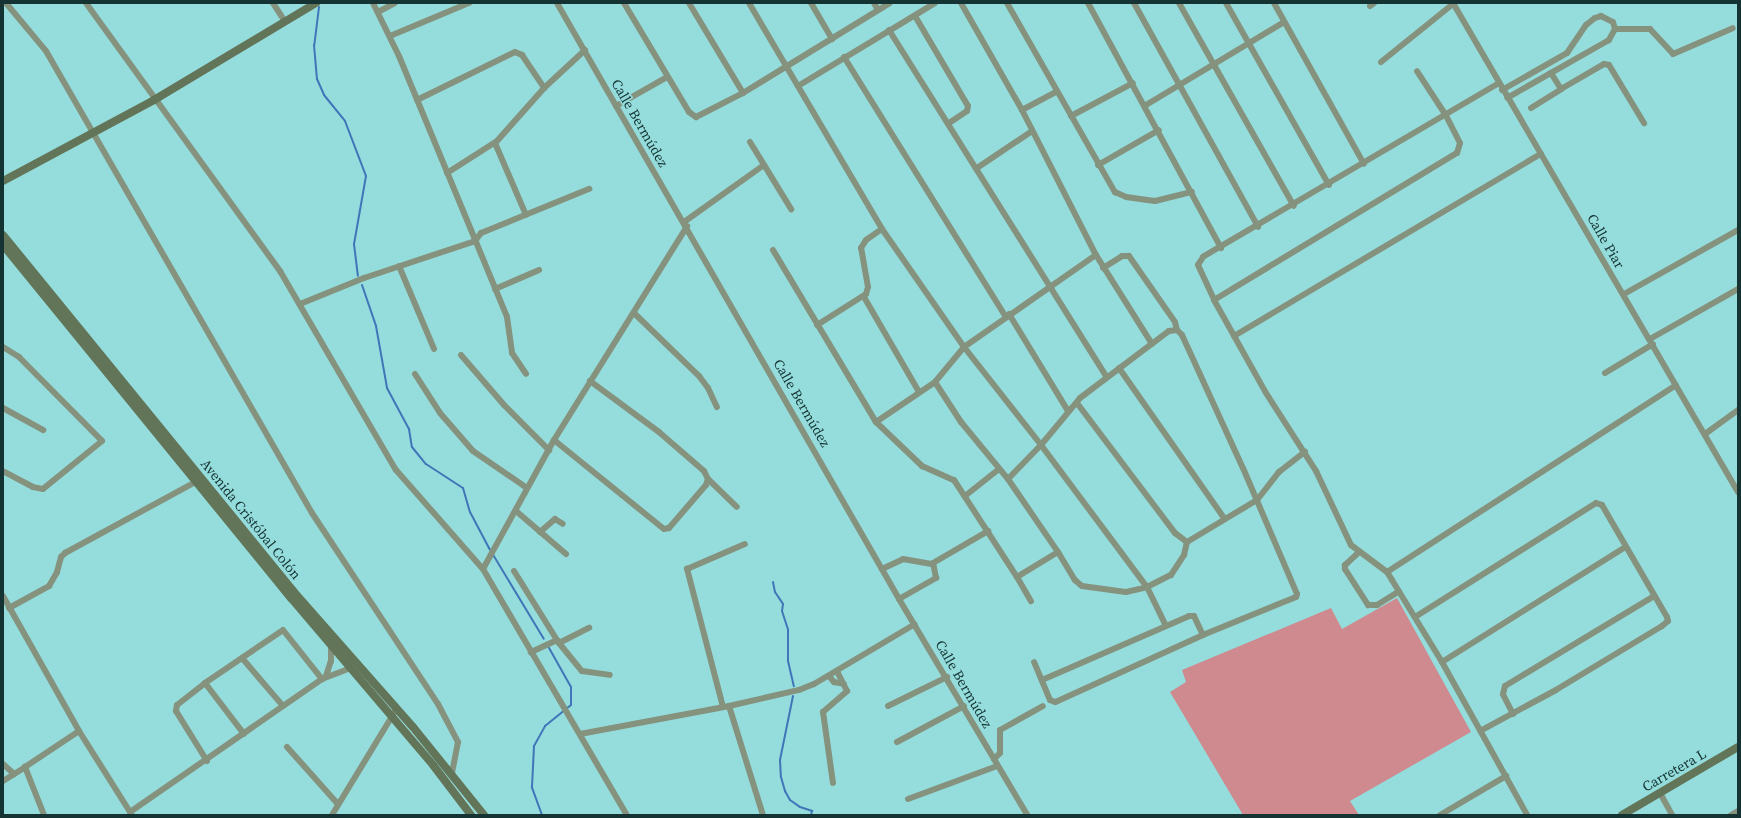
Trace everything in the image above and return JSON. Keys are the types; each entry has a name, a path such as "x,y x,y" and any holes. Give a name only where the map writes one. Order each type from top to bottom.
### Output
{"street":[{"path":"6,3 46,51 94,131 312,513 438,704 458,742 452,773"},
{"path":"86,3 154,100 280,271 396,470 483,569 627,815"},
{"path":"273,3 284,20"},
{"path":"3,181 154,100 284,20 316,3"},
{"path":"373,3 390,36 510,326 512,353 526,374"},
{"path":"378,12 395,3"},
{"path":"390,36 469,3"},
{"name":"Calle Bermúdez","path":"557,3 899,599 947,677 997,766 1027,815"},
{"path":"624,3 688,112 696,117 743,93 890,3"},
{"path":"689,3 743,93"},
{"path":"749,3 882,229 964,347 1041,445 1147,587 1166,626"},
{"path":"811,3 832,39"},
{"path":"874,3 878,10"},
{"path":"798,86 935,3"},
{"path":"961,3 1022,110 1103,268 1152,344"},
{"path":"1007,3 1098,165 1116,192 1126,198 1155,201 1192,192"},
{"path":"1088,3 1146,105 1221,248"},
{"path":"1134,3 1258,228"},
{"path":"1179,3 1294,206"},
{"path":"1226,3 1330,185"},
{"path":"1274,3 1364,164"},
{"path":"1381,62 1453,3"},
{"name":"Calle Piar","path":"1453,3 1502,90 1624,294 1738,492"},
{"path":"914,16 968,106 966,111 949,123"},
{"path":"1502,90 1567,53 1586,25 1594,18 1601,16 1613,22 1615,30 1609,40 1507,98"},
{"path":"1146,105 1284,22"},
{"path":"1615,30 1650,30 1673,54 1733,28"},
{"path":"889,30 1108,377"},
{"path":"447,173 495,143 544,88 585,50"},
{"path":"417,100 515,52 522,55 544,88"},
{"path":"844,57 1068,411"},
{"path":"1531,108 1604,64 1609,65 1644,123"},
{"path":"1214,300 1455,155 1460,143 1445,114 1417,71"},
{"path":"1551,73 1561,89"},
{"path":"616,106 667,77"},
{"path":"1071,116 1133,83"},
{"path":"1499,83 1445,114 1258,228 1203,257 1198,265 1214,300 1266,393 1316,471 1351,545 1358,553 1387,572 1416,617 1442,662 1527,815"},
{"path":"1022,110 1056,92"},
{"path":"1098,165 1159,130"},
{"path":"977,168 1032,131"},
{"path":"750,142 791,209"},
{"path":"495,143 526,215"},
{"path":"1234,336 1541,154"},
{"path":"483,569 554,440 634,313 685,224 764,165"},
{"path":"300,304 399,266 475,241 481,233 589,189"},
{"path":"818,325 864,297 868,287 861,248 866,240 882,229"},
{"path":"1624,294 1738,230"},
{"name":"Avenida Cristóbal Colón","path":"3,235 350,668 395,712 452,773 484,815"},
{"name":"Avenida Cristóbal Colón","path":"3,245 395,712 471,815"},
{"path":"773,250 876,422 922,466 954,480 988,531 1031,601"},
{"path":"876,422 935,382 964,347 1096,255"},
{"path":"1034,662 1050,700 1055,702 1203,635 1297,596 1257,500 1182,335 1177,330 1175,322 1130,256 1122,256 1103,268"},
{"path":"399,266 434,349"},
{"path":"495,289 540,270"},
{"path":"1605,373 1651,342 1738,289"},
{"path":"864,297 919,392"},
{"path":"634,313 699,376 708,388 717,407"},
{"path":"1008,479 1041,445 1080,398 1169,331 1177,330"},
{"path":"3,347 19,357 102,441 43,489 34,487 3,471"},
{"path":"461,355 504,405 549,450"},
{"path":"1119,368 1224,518"},
{"path":"415,374 440,413 473,451 527,488"},
{"path":"590,382 659,432 704,471 708,480 737,507"},
{"path":"935,382 961,422 1008,479 1058,552 1075,580 1082,586 1126,592 1147,587 1171,575 1184,554 1187,542 1224,518 1257,500 1279,472 1304,452"},
{"path":"1387,572 1676,385"},
{"path":"1077,403 1175,533 1187,542"},
{"path":"3,408 43,430"},
{"path":"1705,434 1738,410"},
{"path":"554,440 664,529 670,528 708,480"},
{"path":"965,496 1000,469"},
{"path":"9,608 49,586 57,572 61,557 65,553 199,480"},
{"path":"1416,617 1593,503 1602,505 1667,618 1667,623 1513,714 1480,731"},
{"path":"516,511 566,554"},
{"path":"540,532 555,519 563,524"},
{"path":"882,569 903,559 932,564 988,531"},
{"path":"745,544 687,569 726,707 763,815"},
{"path":"1442,662 1625,547"},
{"path":"1017,578 1058,552"},
{"path":"1358,553 1345,565 1345,569 1368,605 1377,605 1399,591"},
{"path":"899,599 936,578 932,564"},
{"path":"514,571 558,642 582,671 610,674"},
{"path":"3,596 79,731 131,813 324,678 350,668"},
{"path":"1513,714 1503,694 1505,686 1654,596"},
{"path":"1042,680 1192,615 1203,635"},
{"path":"580,734 726,707 799,690 829,676 914,624"},
{"path":"532,652 589,628"},
{"path":"207,761 176,711 177,705 205,683 283,630 324,678"},
{"path":"324,678 331,661 331,644"},
{"path":"242,658 283,706"},
{"path":"833,783 824,712 827,706 846,693 844,684 837,671"},
{"path":"829,676 834,682 844,684"},
{"path":"888,706 947,677"},
{"path":"205,683 244,734"},
{"path":"897,742 964,706"},
{"path":"994,759 1000,753 1000,730 1043,706"},
{"path":"332,815 395,712"},
{"path":"3,781 79,731"},
{"path":"287,747 338,804"},
{"name":"Carretera L","path":"1622,815 1738,747"},
{"path":"3,764 14,774"},
{"path":"908,799 997,766"},
{"path":"25,767 44,815"},
{"path":"1440,815 1506,776"},
{"path":"1660,793 1672,815"},
{"path":"1731,815 1738,811"}],"shaded area":[{"path":"1397,598 1471,732 1350,801 1359,815 1243,815 1170,692 1186,682 1182,670 1331,608 1342,629"}],"waterway":[{"path":"319,7 314,45 317,79 324,95 345,121 366,176 354,244 358,276"},
{"path":"362,285 376,326 387,388 409,429 412,447 426,464 463,488 470,512 489,548 544,639"},
{"path":"773,582 775,592 783,604 782,611 788,630 788,661 794,686"},
{"path":"542,815 532,787 534,746 545,726 571,705 571,687 549,648"},
{"path":"793,696 780,760 781,777 785,791 790,800 800,807 812,811 811,815"}]}
